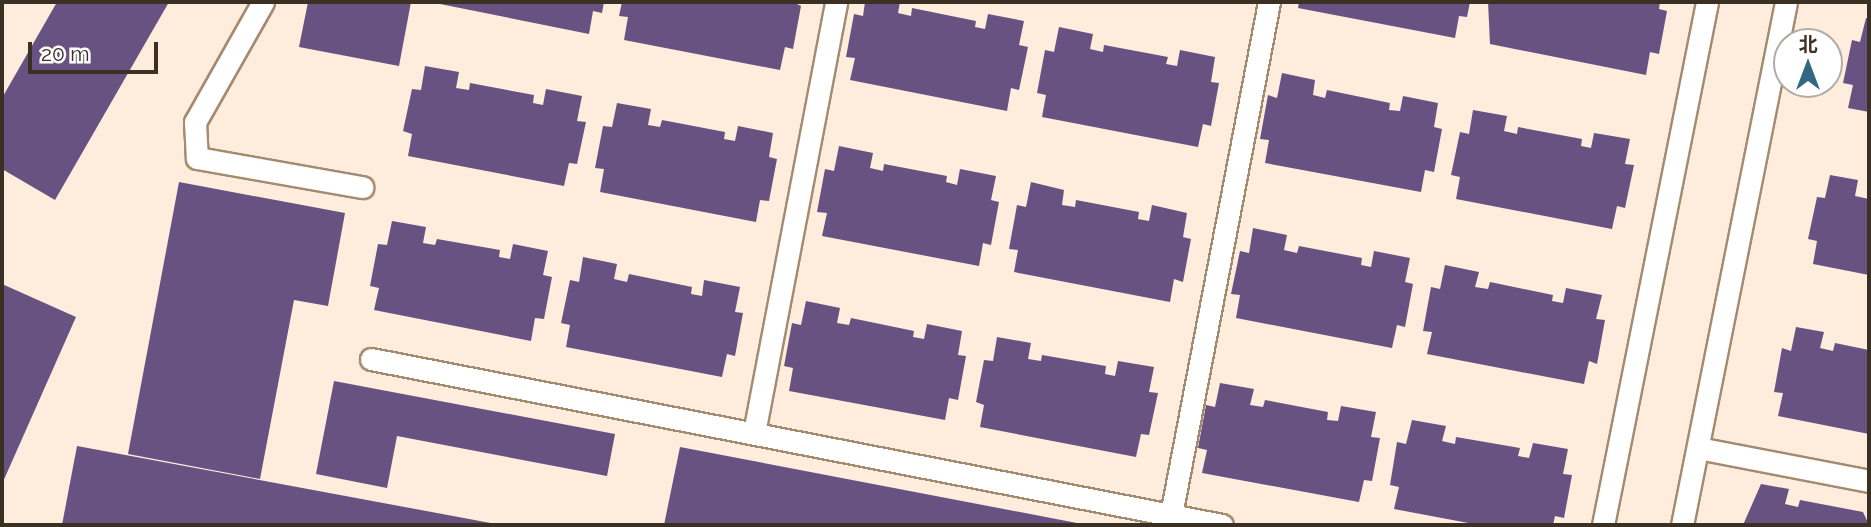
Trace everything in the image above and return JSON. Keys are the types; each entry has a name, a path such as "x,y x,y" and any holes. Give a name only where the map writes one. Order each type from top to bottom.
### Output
{"lane":[{"path":"263,2 195,122 197,158 362,187"},
{"path":"754,433 836,2"},
{"path":"1171,515 1269,2"},
{"path":"1603,525 1707,2"},
{"path":"1682,525 1786,2"},
{"path":"371,359 1222,525"},
{"path":"1698,448 1869,481"}],"building":[{"path":"57,2 169,2 55,200 2,169 2,98"},
{"path":"308,2 411,2 399,66 299,47"},
{"path":"430,2 604,2 602,13 593,11 589,34"},
{"path":"622,2 793,2 801,6 793,49 785,47 780,70 624,40 628,17 619,16"},
{"path":"865,2 900,2 898,13 911,16 912,8 976,21 975,27 985,29 988,14 1024,21 1019,45 1028,47 1019,90 1011,88 1007,111 850,80 855,58 846,57 854,14 863,16"},
{"path":"1299,2 1470,2 1467,17 1459,16 1455,38 1298,8"},
{"path":"1488,2 1660,2 1659,9 1667,11 1659,54 1650,52 1646,75 1490,44"},
{"path":"1866,18 1869,19 1869,112 1848,108 1853,85 1843,83 1852,40 1860,42"},
{"path":"1059,27 1093,34 1090,49 1103,52 1104,45 1168,57 1166,64 1177,66 1180,50 1215,57 1211,82 1219,83 1211,126 1203,124 1198,147 1042,117 1046,95 1037,93 1045,50 1054,52"},
{"path":"425,66 459,72 456,88 469,90 470,83 534,95 533,103 543,105 546,89 582,96 577,121 586,122 577,164 569,163 564,186 408,156 412,134 403,131 412,89 421,90"},
{"path":"1282,73 1315,80 1313,95 1325,98 1327,90 1390,103 1389,110 1400,111 1403,96 1438,103 1434,127 1442,129 1434,172 1425,170 1421,192 1265,163 1269,140 1260,139 1268,95 1277,98"},
{"path":"617,103 651,109 648,125 660,127 662,120 725,132 724,139 735,141 738,126 773,133 769,157 777,159 769,201 760,200 756,222 600,192 604,169 595,168 603,126 612,127"},
{"path":"1473,110 1507,116 1504,131 1517,134 1518,127 1582,139 1581,146 1591,148 1594,133 1630,139 1625,164 1634,165 1625,208 1617,206 1612,229 1456,199 1460,177 1451,175 1460,132 1469,134"},
{"path":"839,146 873,153 870,168 883,171 884,164 947,176 946,182 957,185 960,169 996,176 991,200 999,202 991,245 983,243 979,266 822,236 827,213 817,212 825,169 834,171"},
{"path":"1830,175 1858,180 1855,196 1869,199 1869,275 1813,264 1817,241 1808,239 1817,197 1825,198"},
{"path":"179,182 345,213 328,306 294,300 260,479 128,454"},
{"path":"1031,182 1064,190 1062,205 1075,207 1076,200 1139,212 1138,219 1149,221 1152,205 1187,213 1183,237 1191,239 1183,282 1174,279 1170,302 1014,272 1018,250 1009,249 1017,205 1026,207"},
{"path":"392,221 426,227 423,243 435,245 437,239 500,250 499,257 510,259 513,244 548,251 543,275 552,277 544,319 535,318 531,341 374,310 379,288 370,286 378,244 387,245"},
{"path":"1253,228 1287,235 1284,250 1297,253 1299,246 1362,258 1361,265 1371,267 1374,251 1410,258 1405,282 1413,284 1405,327 1397,325 1392,348 1236,318 1240,295 1231,294 1240,251 1249,253"},
{"path":"583,257 617,264 614,279 627,282 629,274 692,287 691,294 702,296 704,280 740,287 735,312 743,313 735,356 727,354 722,377 566,347 570,325 561,323 570,280 579,282"},
{"path":"1445,265 1479,272 1475,287 1488,289 1490,282 1553,295 1552,301 1563,303 1566,288 1602,295 1596,319 1605,320 1597,364 1589,361 1584,384 1427,354 1432,332 1423,331 1431,287 1440,289"},
{"path":"2,284 76,317 2,484"},
{"path":"806,301 840,308 837,323 849,325 851,318 914,331 913,337 924,339 927,324 962,331 958,355 966,356 958,400 949,398 945,420 789,391 793,368 784,366 792,323 801,325"},
{"path":"1796,327 1824,332 1820,348 1833,351 1835,343 1869,350 1869,434 1778,416 1783,393 1774,392 1782,348 1791,351"},
{"path":"997,337 1031,343 1028,359 1041,361 1042,355 1106,366 1105,374 1115,376 1118,361 1154,367 1149,392 1158,393 1149,435 1141,434 1136,457 980,427 984,405 976,402 984,360 993,361"},
{"path":"334,381 615,434 607,476 397,436 387,488 316,474"},
{"path":"1220,383 1254,389 1250,405 1263,407 1265,400 1328,412 1327,420 1338,421 1341,406 1376,412 1371,437 1380,438 1372,481 1364,480 1359,502 1202,473 1207,450 1198,448 1206,405 1215,407"},
{"path":"1412,420 1446,426 1442,441 1455,444 1456,437 1520,448 1518,456 1529,458 1533,443 1568,449 1563,474 1572,475 1564,518 1555,516 1553,525 1479,525 1394,509 1399,487 1390,485 1397,442 1406,444"},
{"path":"77,446 496,524 496,525 62,525"},
{"path":"680,447 1082,524 1082,525 664,525"},
{"path":"1761,484 1789,489 1785,504 1798,507 1800,500 1863,512 1869,525 1743,525"}]}
